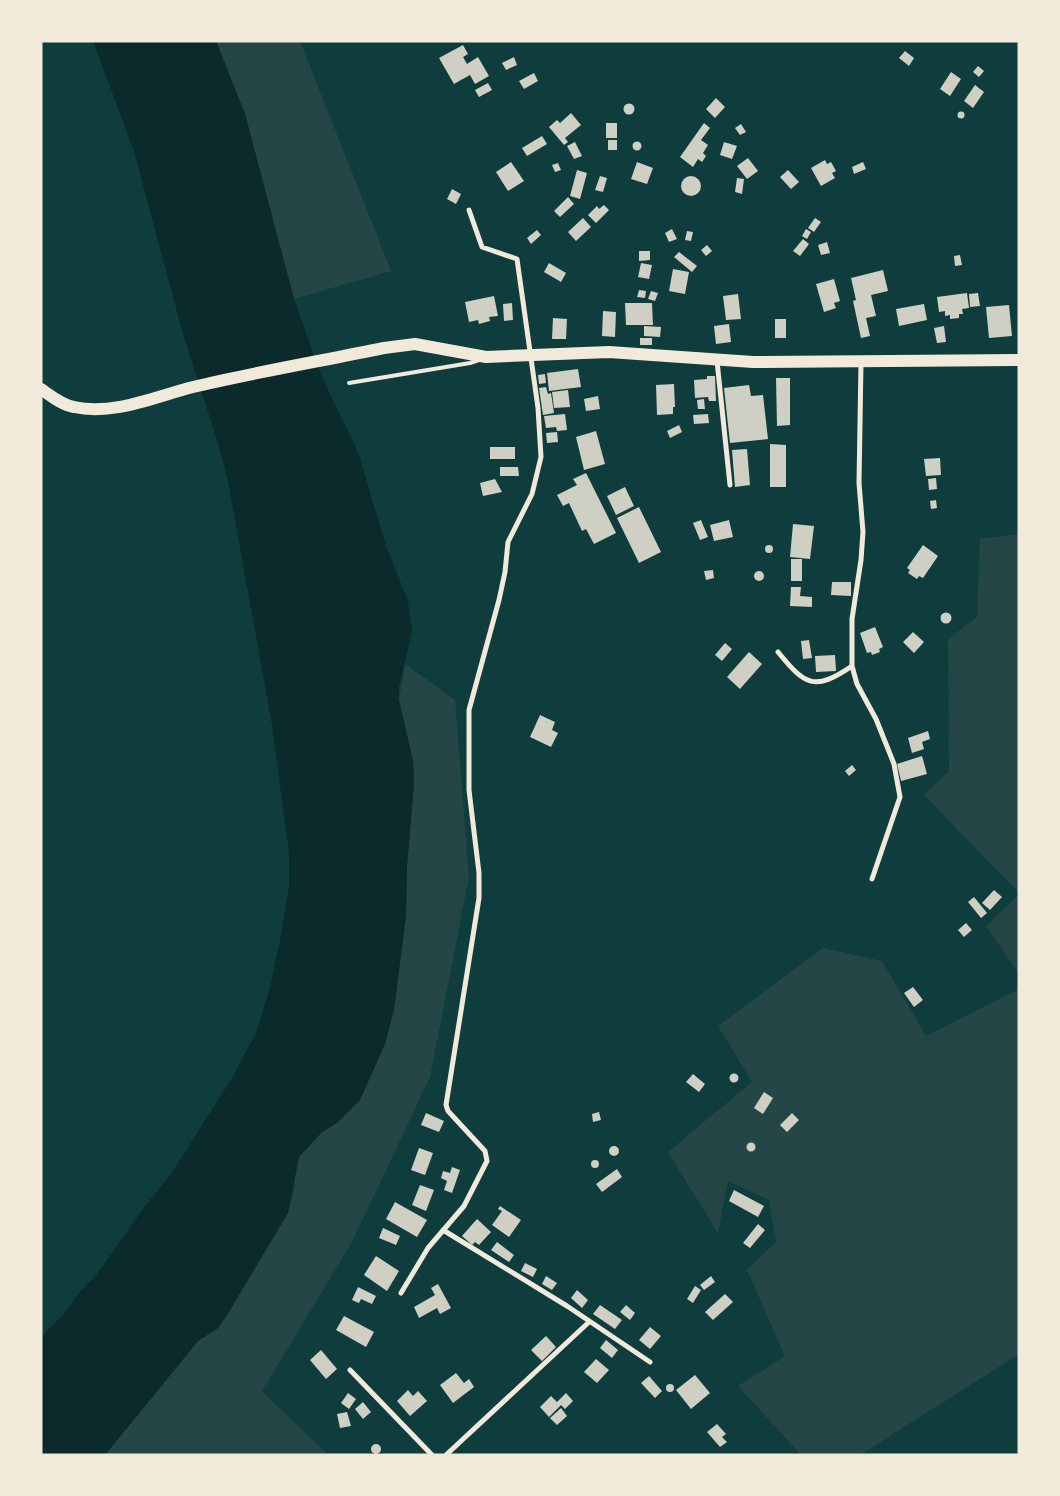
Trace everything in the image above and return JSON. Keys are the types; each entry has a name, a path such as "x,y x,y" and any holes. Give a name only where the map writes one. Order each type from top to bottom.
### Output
{"highway":[{"path":"41,389 55,399 74,407 95,409 124,406 194,387 384,348 415,344 486,357 530,357 609,352 717,361 1019,360"}],"street":[{"path":"401,1293 428,1248 464,1206 487,1161 485,1151 448,1111 446,1106 478,898 479,873 469,790 469,710 499,600 505,572 508,542 532,494 542,457 518,259 482,247 469,210"},
{"path":"717,361 730,485"},
{"path":"861,362 859,483 863,532 852,620 852,666 857,684 876,719 894,764 900,797 872,879"},
{"path":"778,652 794,671 808,681 830,681 852,666"},
{"path":"444,1230 650,1362"},
{"path":"446,1455 589,1322"},
{"path":"350,1370 432,1455"}],"lane":[{"path":"349,383 470,364 486,357"}],"shaded area":[{"path":"93,41 216,41 245,114 294,299 321,375 358,452 386,546 408,601 412,631 399,687 399,700 413,761 414,784 407,865 406,916 394,1009 385,1044 360,1100 337,1123 322,1132 299,1157 288,1213 218,1328 198,1341 105,1455 41,1455 41,1337 65,1313 79,1293 97,1274 145,1206 171,1174 232,1078 255,1035 270,988 289,887 289,853 272,725 228,481 218,443 183,334 134,151"},
{"path":"216,41 300,41 391,271 294,299 245,114"},
{"path":"1019,534 1019,893 924,795 949,771 948,639 977,617 980,539"},
{"path":"405,664 455,700 469,877 430,1077 352,1242 262,1391 328,1455 105,1455 198,1341 218,1328 227,1315 288,1213 294,1190 296,1164 299,1157 322,1132 337,1123 374,1067 385,1044 394,1009 406,916 407,865 414,784 413,761 399,700"},
{"path":"1019,894 1019,974 986,926"},
{"path":"823,948 882,961 926,1036 1019,989 1019,1354 860,1455 801,1455 738,1386 785,1356 747,1270 776,1242 769,1200 728,1181 718,1233 668,1152 752,1082 718,1026"}],"building":[{"path":"463,45 468,54 463,57 467,64 478,57 489,76 475,84 470,75 454,84 439,58"},
{"path":"905,51 914,58 909,66 899,58"},
{"path":"514,57 517,65 506,70 502,63"},
{"path":"978,66 984,71 979,77 973,72"},
{"path":"951,72 961,79 950,96 940,89"},
{"path":"534,73 538,81 524,89 519,81"},
{"path":"488,83 492,90 479,97 475,90"},
{"path":"975,85 984,92 973,108 964,101"},
{"path":"716,98 725,107 715,118 706,109"},
{"path":"629,103 635,109 629,115 623,109"},
{"path":"961,111 965,115 961,119 957,115"},
{"path":"571,113 581,125 565,138 568,142 564,145 549,127 557,120 560,123"},
{"path":"606,123 617,123 617,138 606,138"},
{"path":"704,123 710,128 701,140 708,145 703,153 706,156 702,162 698,159 693,167 680,157"},
{"path":"741,124 746,132 740,135 735,128"},
{"path":"542,136 547,144 527,156 522,148"},
{"path":"608,140 617,140 617,150 608,150"},
{"path":"637,141 642,146 637,151 632,146"},
{"path":"575,142 582,156 574,159 567,146"},
{"path":"724,142 737,146 732,159 720,155"},
{"path":"748,158 758,171 747,179 737,166"},
{"path":"825,160 827,164 831,162 836,171 832,173 835,178 821,186 811,168"},
{"path":"511,162 524,181 508,191 496,172"},
{"path":"637,162 653,168 647,184 631,179"},
{"path":"863,162 866,169 854,174 852,167"},
{"path":"558,163 561,170 555,172 552,165"},
{"path":"577,170 587,173 580,199 570,196"},
{"path":"788,170 799,182 791,189 780,177"},
{"path":"600,176 607,178 603,192 595,190"},
{"path":"691,176 698,179 701,186 698,193 691,196 684,193 681,186 684,179"},
{"path":"737,178 744,179 742,194 735,192"},
{"path":"452,189 461,194 456,204 447,199"},
{"path":"568,197 574,204 560,217 554,211"},
{"path":"604,205 609,210 596,223 588,215 597,206 599,209"},
{"path":"583,218 591,227 576,241 568,232"},
{"path":"815,218 821,222 814,232 808,228"},
{"path":"672,229 677,239 669,242 665,233"},
{"path":"806,229 811,232 807,239 802,236"},
{"path":"537,230 541,235 531,244 527,238"},
{"path":"687,231 693,232 691,241 685,240"},
{"path":"803,239 809,244 800,256 793,251"},
{"path":"827,242 830,253 821,255 818,245"},
{"path":"707,245 712,251 706,256 701,250"},
{"path":"639,251 650,251 650,260 639,261"},
{"path":"679,252 697,266 692,272 674,257"},
{"path":"960,255 962,265 955,266 954,256"},
{"path":"549,263 566,273 561,282 544,272"},
{"path":"641,263 652,265 649,279 638,277"},
{"path":"673,269 689,272 685,294 669,291"},
{"path":"883,270 888,291 871,295 876,316 866,318 870,336 861,338 853,301 856,300 851,278"},
{"path":"834,279 840,301 834,303 836,308 824,312 816,284"},
{"path":"639,290 646,291 645,298 637,297"},
{"path":"651,291 658,293 655,301 648,299"},
{"path":"967,293 969,308 962,309 963,314 959,314 959,318 950,319 950,315 945,316 945,311 939,312 937,297"},
{"path":"978,293 980,306 970,307 969,294"},
{"path":"738,294 741,319 726,320 723,296"},
{"path":"494,296 498,316 489,317 490,321 479,324 478,320 469,322 465,302"},
{"path":"512,303 513,320 504,321 503,304"},
{"path":"625,303 652,303 653,325 626,325"},
{"path":"924,304 927,320 899,326 896,309"},
{"path":"1009,305 1012,336 989,338 986,307"},
{"path":"603,311 616,312 615,337 602,336"},
{"path":"553,318 567,319 566,339 552,339"},
{"path":"775,319 786,319 786,338 775,338"},
{"path":"729,324 731,342 716,344 714,326"},
{"path":"644,326 661,327 660,337 644,336"},
{"path":"944,326 946,342 937,343 934,328"},
{"path":"640,338 652,338 652,345 640,345"},
{"path":"578,369 581,387 549,391 547,373"},
{"path":"545,374 546,383 539,384 538,375"},
{"path":"707,376 715,376 716,401 709,401 708,397 695,398 694,380 707,379"},
{"path":"776,378 790,378 790,425 777,426"},
{"path":"674,384 675,407 673,407 673,414 657,415 656,385"},
{"path":"749,385 751,396 763,395 768,439 730,443 724,388"},
{"path":"546,387 548,394 551,393 554,413 543,415 539,388"},
{"path":"568,390 570,407 554,408 552,392"},
{"path":"598,396 600,409 586,411 584,399"},
{"path":"704,399 705,409 698,409 697,400"},
{"path":"565,414 567,430 557,431 556,427 546,428 544,416"},
{"path":"708,414 709,423 694,424 693,415"},
{"path":"679,425 682,432 670,438 667,431"},
{"path":"596,431 605,464 584,470 576,437"},
{"path":"557,432 558,442 547,443 546,433"},
{"path":"770,444 786,445 786,487 770,487"},
{"path":"490,447 515,447 515,459 490,459"},
{"path":"747,449 750,485 735,487 732,450"},
{"path":"940,458 941,475 926,476 924,459"},
{"path":"500,467 518,467 519,476 500,476"},
{"path":"586,473 616,533 594,544 586,529 582,531 569,503 563,506 557,495 577,485 573,479"},
{"path":"936,478 937,489 929,490 928,479"},
{"path":"495,479 502,492 483,496 480,483"},
{"path":"625,487 634,506 616,515 607,496"},
{"path":"936,500 937,508 931,509 930,501"},
{"path":"639,507 661,552 639,563 617,518"},
{"path":"701,520 708,537 700,540 693,523"},
{"path":"729,520 733,537 714,541 710,525"},
{"path":"793,524 814,526 810,559 790,557"},
{"path":"769,545 773,549 769,553 765,549"},
{"path":"923,545 938,556 923,578 919,576 917,579 908,573 910,570 907,568"},
{"path":"791,559 802,559 802,581 791,581"},
{"path":"713,570 714,578 706,580 704,571"},
{"path":"757,571 761,571 764,576 763,580 757,581 754,578 754,574"},
{"path":"832,582 851,582 851,596 831,595"},
{"path":"791,587 801,587 800,596 812,597 812,607 790,606"},
{"path":"944,613 948,613 951,618 950,622 944,623 941,620 941,616"},
{"path":"875,627 883,647 879,649 880,652 872,655 871,652 867,653 860,633"},
{"path":"913,632 924,642 914,653 903,642"},
{"path":"809,640 812,658 803,659 801,641"},
{"path":"725,643 732,649 722,661 715,655"},
{"path":"749,652 762,664 740,689 727,677"},
{"path":"835,655 836,671 816,672 815,656"},
{"path":"540,715 555,722 552,730 558,733 551,747 530,737"},
{"path":"928,731 930,739 922,742 924,749 912,753 908,738"},
{"path":"922,756 927,774 901,781 897,764"},
{"path":"852,765 856,770 849,776 845,771"},
{"path":"994,890 1002,897 990,910 982,903"},
{"path":"974,897 987,913 981,918 968,902"},
{"path":"966,923 972,930 964,937 958,930"},
{"path":"913,987 923,1000 914,1007 904,993"},
{"path":"734,1073 739,1078 734,1083 729,1078"},
{"path":"693,1074 705,1084 699,1092 686,1082"},
{"path":"764,1092 773,1098 763,1114 754,1108"},
{"path":"599,1112 601,1120 593,1122 592,1114"},
{"path":"426,1113 444,1121 439,1132 421,1125"},
{"path":"792,1113 799,1120 787,1132 780,1125"},
{"path":"751,1143 755,1147 751,1151 747,1147"},
{"path":"612,1146 616,1146 619,1151 618,1155 612,1156 609,1153 609,1149"},
{"path":"419,1148 433,1153 425,1175 411,1170"},
{"path":"595,1160 599,1164 595,1168 591,1164"},
{"path":"452,1167 460,1170 452,1193 444,1190 447,1181 441,1178 443,1171 450,1173"},
{"path":"617,1169 622,1177 602,1192 596,1184"},
{"path":"420,1185 434,1190 426,1211 412,1205"},
{"path":"734,1190 764,1206 758,1217 729,1201"},
{"path":"395,1202 427,1220 417,1237 386,1219"},
{"path":"500,1206 521,1220 509,1237 492,1225 502,1211 498,1209"},
{"path":"477,1219 491,1232 479,1245 475,1242 472,1245 462,1236"},
{"path":"758,1224 765,1230 750,1248 743,1243"},
{"path":"383,1228 400,1236 396,1245 379,1238"},
{"path":"497,1242 514,1255 509,1262 491,1250"},
{"path":"376,1256 399,1271 387,1291 364,1275"},
{"path":"525,1263 537,1269 533,1277 521,1271"},
{"path":"546,1276 557,1283 552,1290 542,1284"},
{"path":"711,1276 715,1282 704,1290 700,1285"},
{"path":"438,1284 451,1308 440,1314 437,1308 419,1318 414,1307 435,1295 431,1288"},
{"path":"695,1286 701,1290 693,1303 687,1299"},
{"path":"358,1287 376,1296 372,1304 361,1299 359,1303 352,1300"},
{"path":"577,1290 588,1300 582,1308 571,1298"},
{"path":"725,1294 733,1302 713,1320 705,1312"},
{"path":"600,1305 622,1320 615,1329 593,1314"},
{"path":"626,1305 635,1313 630,1320 620,1312"},
{"path":"344,1316 374,1332 366,1347 336,1330"},
{"path":"650,1327 661,1336 650,1349 639,1340"},
{"path":"546,1336 556,1347 542,1361 531,1350"},
{"path":"606,1340 618,1350 612,1358 600,1348"},
{"path":"321,1350 337,1369 326,1379 310,1360"},
{"path":"596,1359 609,1370 597,1383 584,1372"},
{"path":"456,1373 464,1383 469,1379 474,1387 453,1403 440,1385"},
{"path":"695,1375 710,1393 691,1409 676,1390"},
{"path":"649,1376 662,1391 655,1398 641,1383"},
{"path":"670,1384 674,1388 670,1392 666,1388"},
{"path":"408,1390 413,1396 418,1391 427,1401 410,1416 397,1401"},
{"path":"348,1393 356,1399 349,1409 341,1403"},
{"path":"566,1393 573,1401 565,1409 561,1405 549,1417 540,1407 551,1396 557,1402"},
{"path":"363,1402 371,1412 363,1419 355,1409"},
{"path":"561,1408 567,1416 557,1425 550,1418"},
{"path":"347,1412 351,1426 340,1428 337,1414"},
{"path":"717,1424 726,1434 722,1437 727,1442 720,1447 707,1432"},
{"path":"376,1444 381,1449 376,1454 371,1449"}]}
